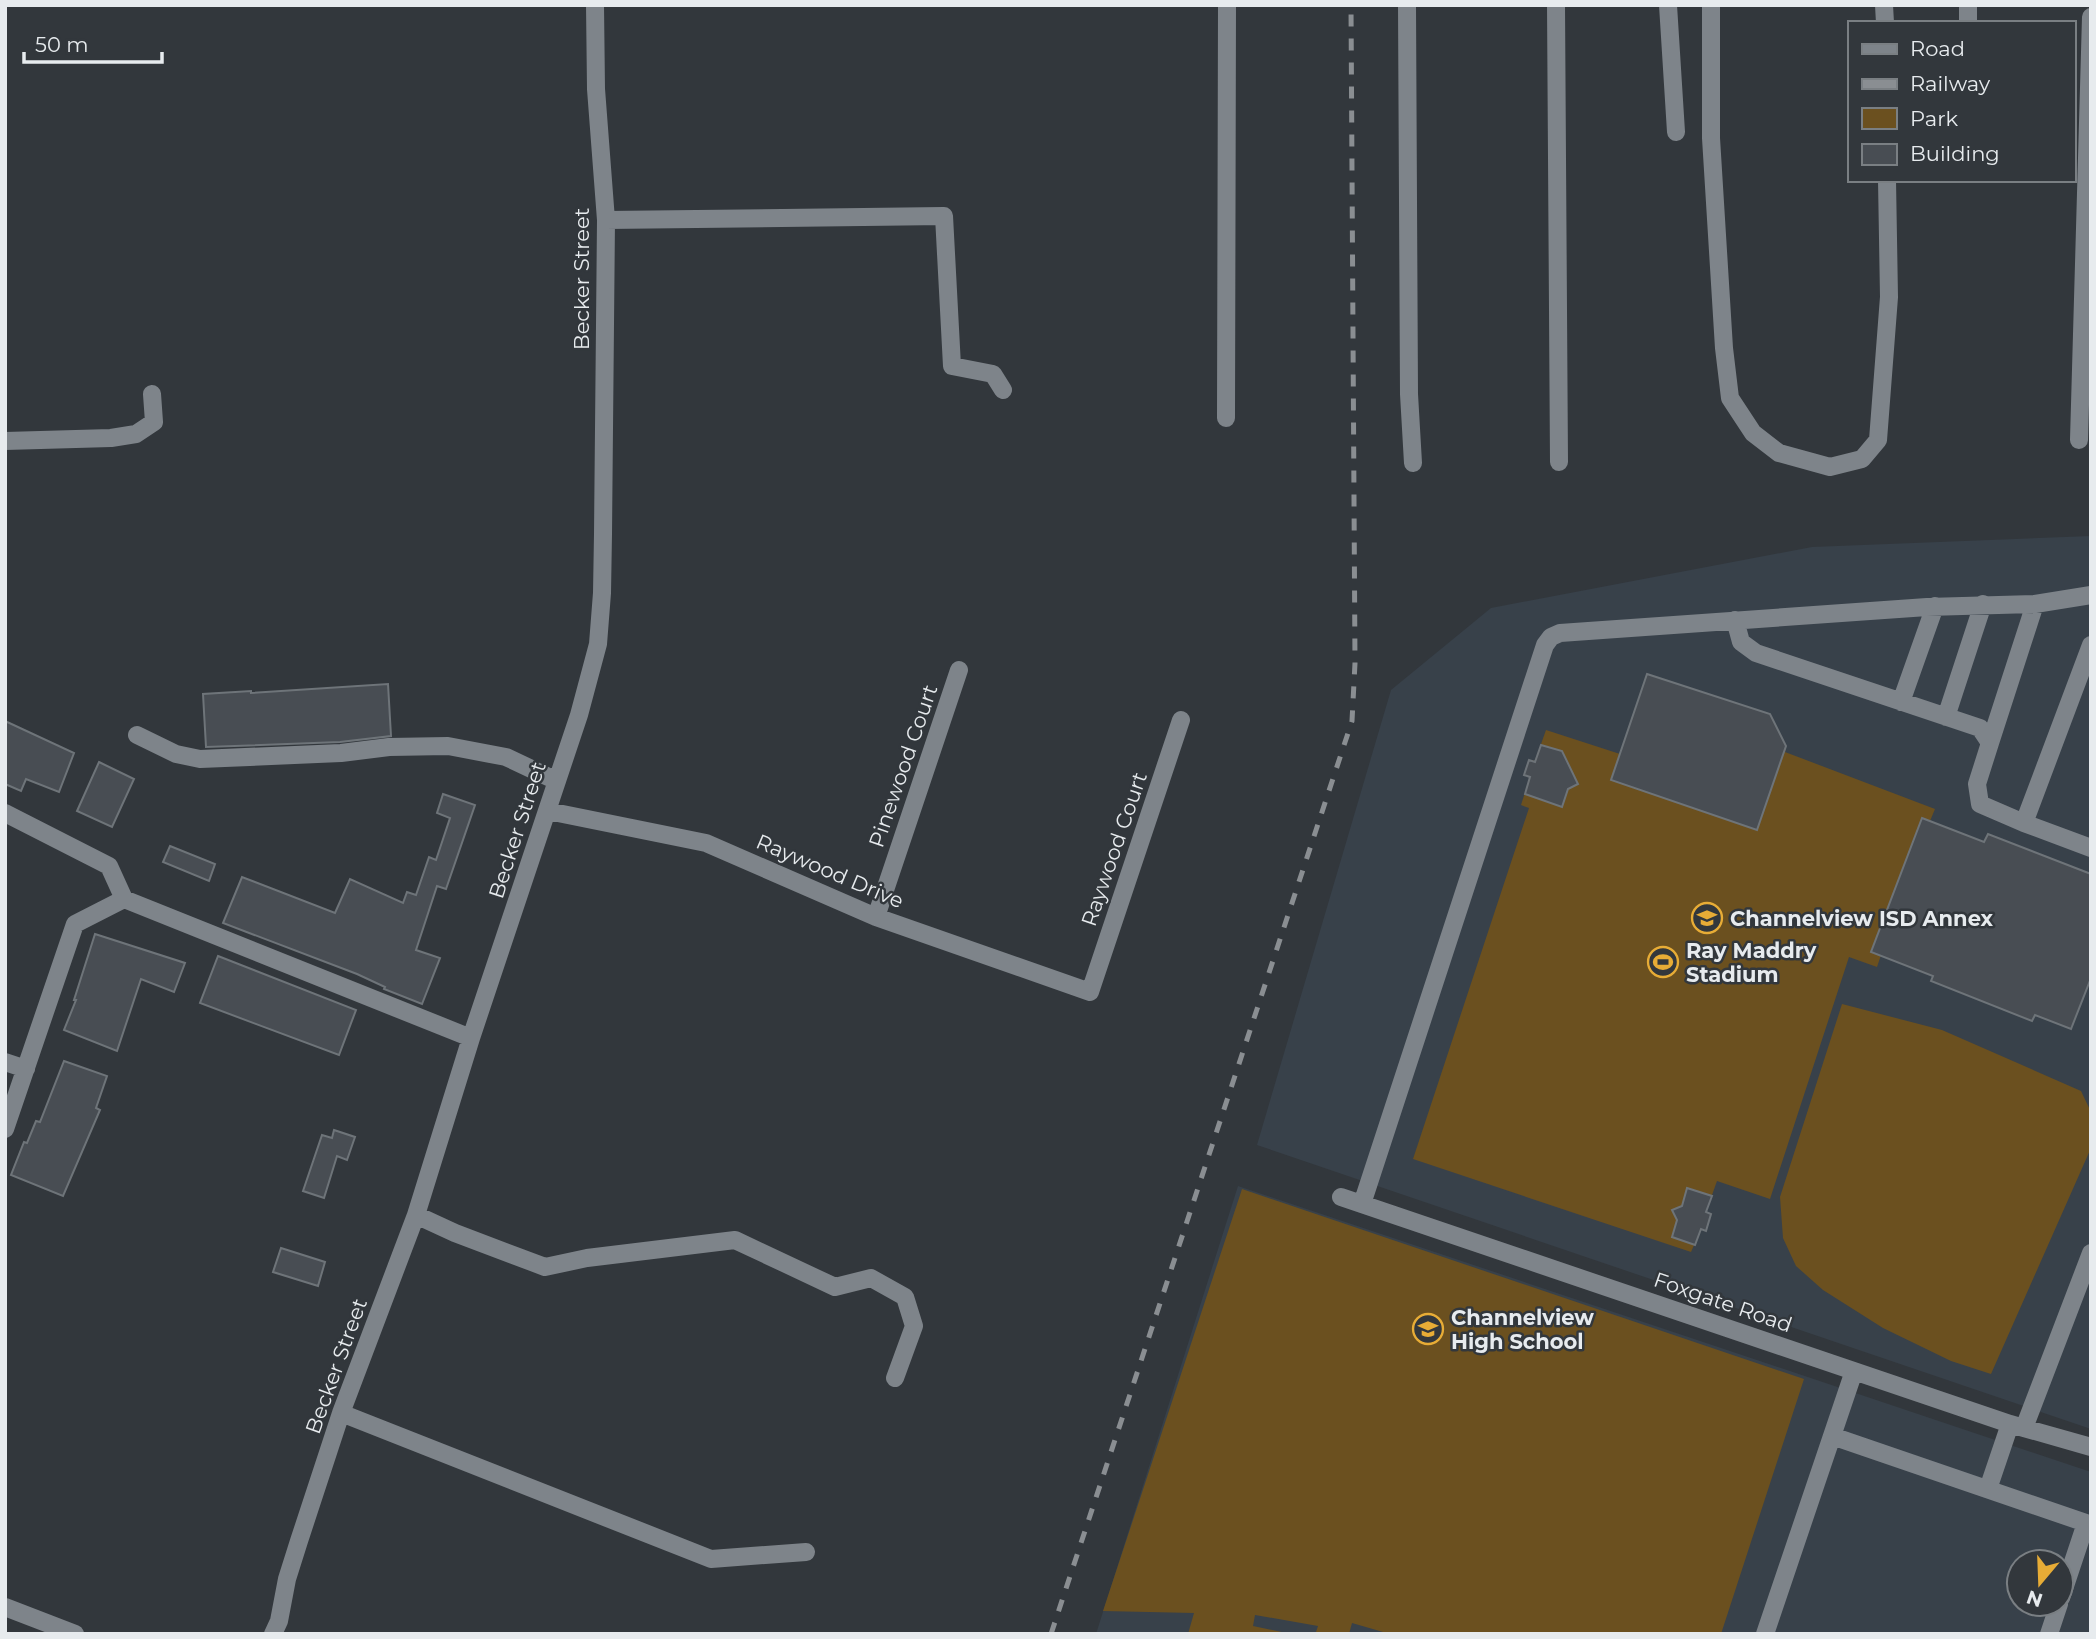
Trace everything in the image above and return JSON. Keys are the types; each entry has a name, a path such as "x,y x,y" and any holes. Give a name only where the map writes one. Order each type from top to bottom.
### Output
{"street":[{"name":"Becker Street","path":"273,1634 279,1621 291,1567 341,1413 416,1215 471,1038 579,715 598,644 603,546 606,220 596,89 595,5"},
{"path":"1226,418 1227,5"},
{"path":"1407,5 1409,394 1413,463"},
{"path":"1556,5 1559,462"},
{"path":"1668,5 1676,132"},
{"path":"1711,5 1712,138 1724,348 1730,398 1753,433 1779,453 1830,467 1862,459 1878,440 1889,297 1887,182"},
{"path":"2079,440 2091,17"},
{"path":"606,220 944,216 952,366 993,374 1003,390"},
{"path":"5,441 111,438 136,434 154,422 152,394"},
{"path":"1362,1204 1545,645 1550,637 1560,632 1935,606 2035,604 2091,595"},
{"path":"1946,717 1983,604"},
{"path":"2035,604 1977,784 1980,804 2091,848"},
{"path":"1901,702 1935,606"},
{"path":"1735,620 1741,642 1756,653 1980,728 1990,743"},
{"path":"2024,823 2091,645"},
{"name":"Pinewood Court","path":"876,917 959,670"},
{"name":"Raywood Court","path":"1090,992 1181,720"},
{"path":"137,735 176,754 200,759 448,746 506,757 557,782"},
{"name":"Raywood Drive","path":"548,811 706,843 876,917 1090,992"},
{"path":"5,813 109,866 124,899 471,1038"},
{"path":"5,1129 75,924 124,899"},
{"path":"5,1062 26,1069"},
{"name":"Foxgate Road","path":"1341,1197 2017,1426 2091,1447"},
{"path":"416,1215 454,1233 545,1268 587,1258 735,1240 835,1287 871,1278 905,1297 914,1326 895,1378"},
{"path":"1988,1489 2091,1253"},
{"path":"1765,1634 1854,1371"},
{"path":"341,1413 711,1559 806,1552"},
{"path":"1832,1436 2086,1523 2075,1556"},
{"path":"5,1607 75,1634"}],"shaded area":[{"name":"Channelview ISD Annex","path":"2091,536 2091,1429 1257,1145 1391,690 1491,608 1812,547"},
{"name":"Channelview High School","path":"1238,1186 2091,1472 2091,1634 1096,1634"}],"green space":[{"name":"Ray Maddry Stadium","path":"1647,674 1770,714 1786,746 1785,752 1935,809 1930,821 1922,818 1871,951 1881,955 1877,967 1849,957 1770,1199 1717,1181 1706,1212 1711,1214 1706,1231 1701,1229 1691,1252 1413,1159 1529,808 1521,805 1530,777 1524,775 1529,760 1535,761 1546,730 1620,754"},
{"path":"1842,1004 1942,1030 2081,1091 2091,1112 2091,1148 1991,1374 1951,1361 1883,1328 1823,1290 1796,1266 1783,1238 1780,1197"},
{"name":"Channelview High School","path":"1242,1189 1804,1379 1721,1634 1390,1634 1352,1623 1349,1634 1316,1632 1318,1626 1255,1615 1253,1626 1291,1634 1188,1634 1194,1613 1103,1611"}],"building":[{"path":"1647,674 1770,714 1786,746 1757,830 1611,780"},
{"path":"388,684 391,736 340,742 206,747 203,694"},
{"path":"5,721 74,753 59,792 26,779 21,791 5,784"},
{"path":"1541,745 1562,751 1578,784 1568,789 1562,807 1525,794 1530,777 1524,775 1529,760 1535,762"},
{"path":"99,762 134,779 112,827 77,811"},
{"path":"443,794 475,805 446,889 437,886 416,950 440,958 422,1004 384,989 385,987 357,974 223,923 242,877 335,913 350,879 403,903 407,892 416,895 429,857 436,860 450,818 437,813"},
{"path":"1922,818 1984,842 1988,834 2091,874 2091,978 2071,1029 2035,1015 2032,1021 1931,981 1933,976 1871,952"},
{"path":"170,846 215,864 209,881 163,862"},
{"path":"95,934 185,963 174,992 141,979 117,1051 64,1030 76,1000"},
{"path":"218,956 356,1010 339,1055 200,1003"},
{"path":"64,1061 107,1076 96,1108 100,1110 63,1196 11,1175 24,1142 27,1143 36,1121 40,1122"},
{"path":"334,1130 355,1137 347,1160 337,1156 324,1198 303,1191 322,1135 332,1138"},
{"path":"1687,1188 1712,1196 1706,1212 1711,1214 1706,1231 1701,1229 1695,1245 1672,1237 1677,1220 1672,1210 1682,1206"},
{"path":"281,1248 325,1262 318,1286 273,1272"}],"railway":[{"path":"1051,1634 1352,721 1355,663 1351,5"}],"place":[{"name":"Channelview ISD Annex","path":"1707,918"},
{"name":"Ray Maddry Stadium","path":"1663,962"},
{"name":"Channelview High School","path":"1428,1329"}]}
